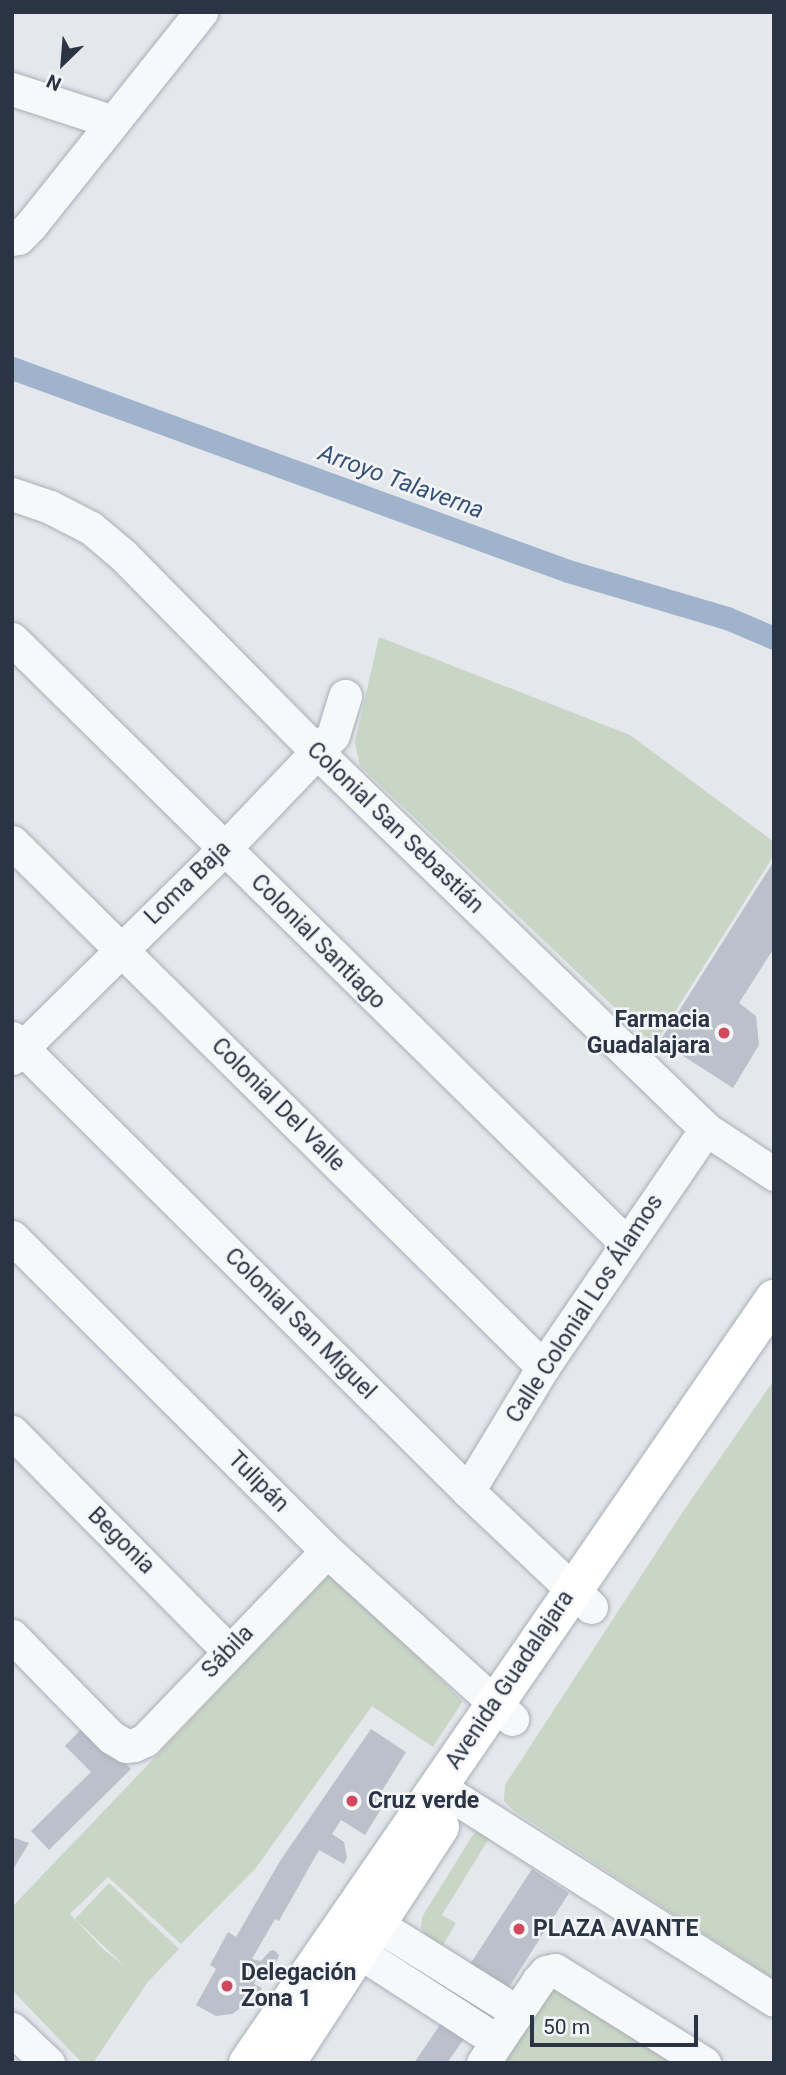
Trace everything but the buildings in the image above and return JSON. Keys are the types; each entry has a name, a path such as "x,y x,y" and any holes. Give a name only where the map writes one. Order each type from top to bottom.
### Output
{"main road":[{"name":"Avenida Guadalajara","path":"286,2063 447,1793 581,1599 774,1299"},
{"name":"Avenida Guadalajara","path":"581,1599 774,1345"},
{"name":"Avenida Guadalajara","path":"248,2063 352,1951 447,1793"}],"street":[{"path":"22,232 201,12"},
{"path":"12,89 113,122"},
{"name":"Colonial San Sebastián","path":"12,494 50,507 102,537 317,752 706,1129 774,1174"},
{"name":"Colonial Santiago","path":"12,639 626,1242"},
{"name":"Loma Baja","path":"16,1048 224,849 333,735 345,695"},
{"name":"Colonial Del Valle","path":"12,842 543,1367"},
{"name":"Colonial San Miguel","path":"16,1048 581,1599"},
{"name":"Calle Colonial Los Álamos","path":"468,1491 543,1367 626,1242 706,1129"},
{"name":"Tulipán","path":"12,1237 327,1551 503,1712"},
{"name":"Begonia","path":"12,1432 229,1651"},
{"name":"Sábila","path":"13,1639 111,1737 126,1746 145,1740 327,1551"},
{"path":"447,1793 774,2000"},
{"path":"352,1951 517,2012"},
{"path":"352,1951 490,2052 538,1981 546,1972 555,1970 704,2063"},
{"path":"12,2029 48,2063"}],"green space":[{"path":"379,637 630,735 774,842 774,855 654,1045 360,766 355,742"},
{"path":"774,1380 774,1979 514,1811 504,1801 505,1785 682,1513"},
{"path":"331,1573 463,1701 433,1747 372,1706 255,1869 181,1944 108,1877 70,1914 103,1949 126,1967 75,1919 109,1883 179,1949 147,1983 93,2063 82,2063 12,1990 12,1907"},
{"path":"481,1829 503,1844 488,1840 442,1915 456,1923 443,1945 426,1937 421,1927 422,1917 474,1833"},
{"path":"554,1985 683,2063 504,2063"}],"waterway":[{"name":"Arroyo Talaverna","path":"12,368 568,571 727,618 774,638"}],"place":[{"name":"Farmacia Guadalajara","path":"724,1033"},
{"name":"Cruz verde","path":"352,1801"},
{"name":"PLAZA AVANTE","path":"519,1929"},
{"name":"Delegación Zona 1","path":"227,1986"}]}
